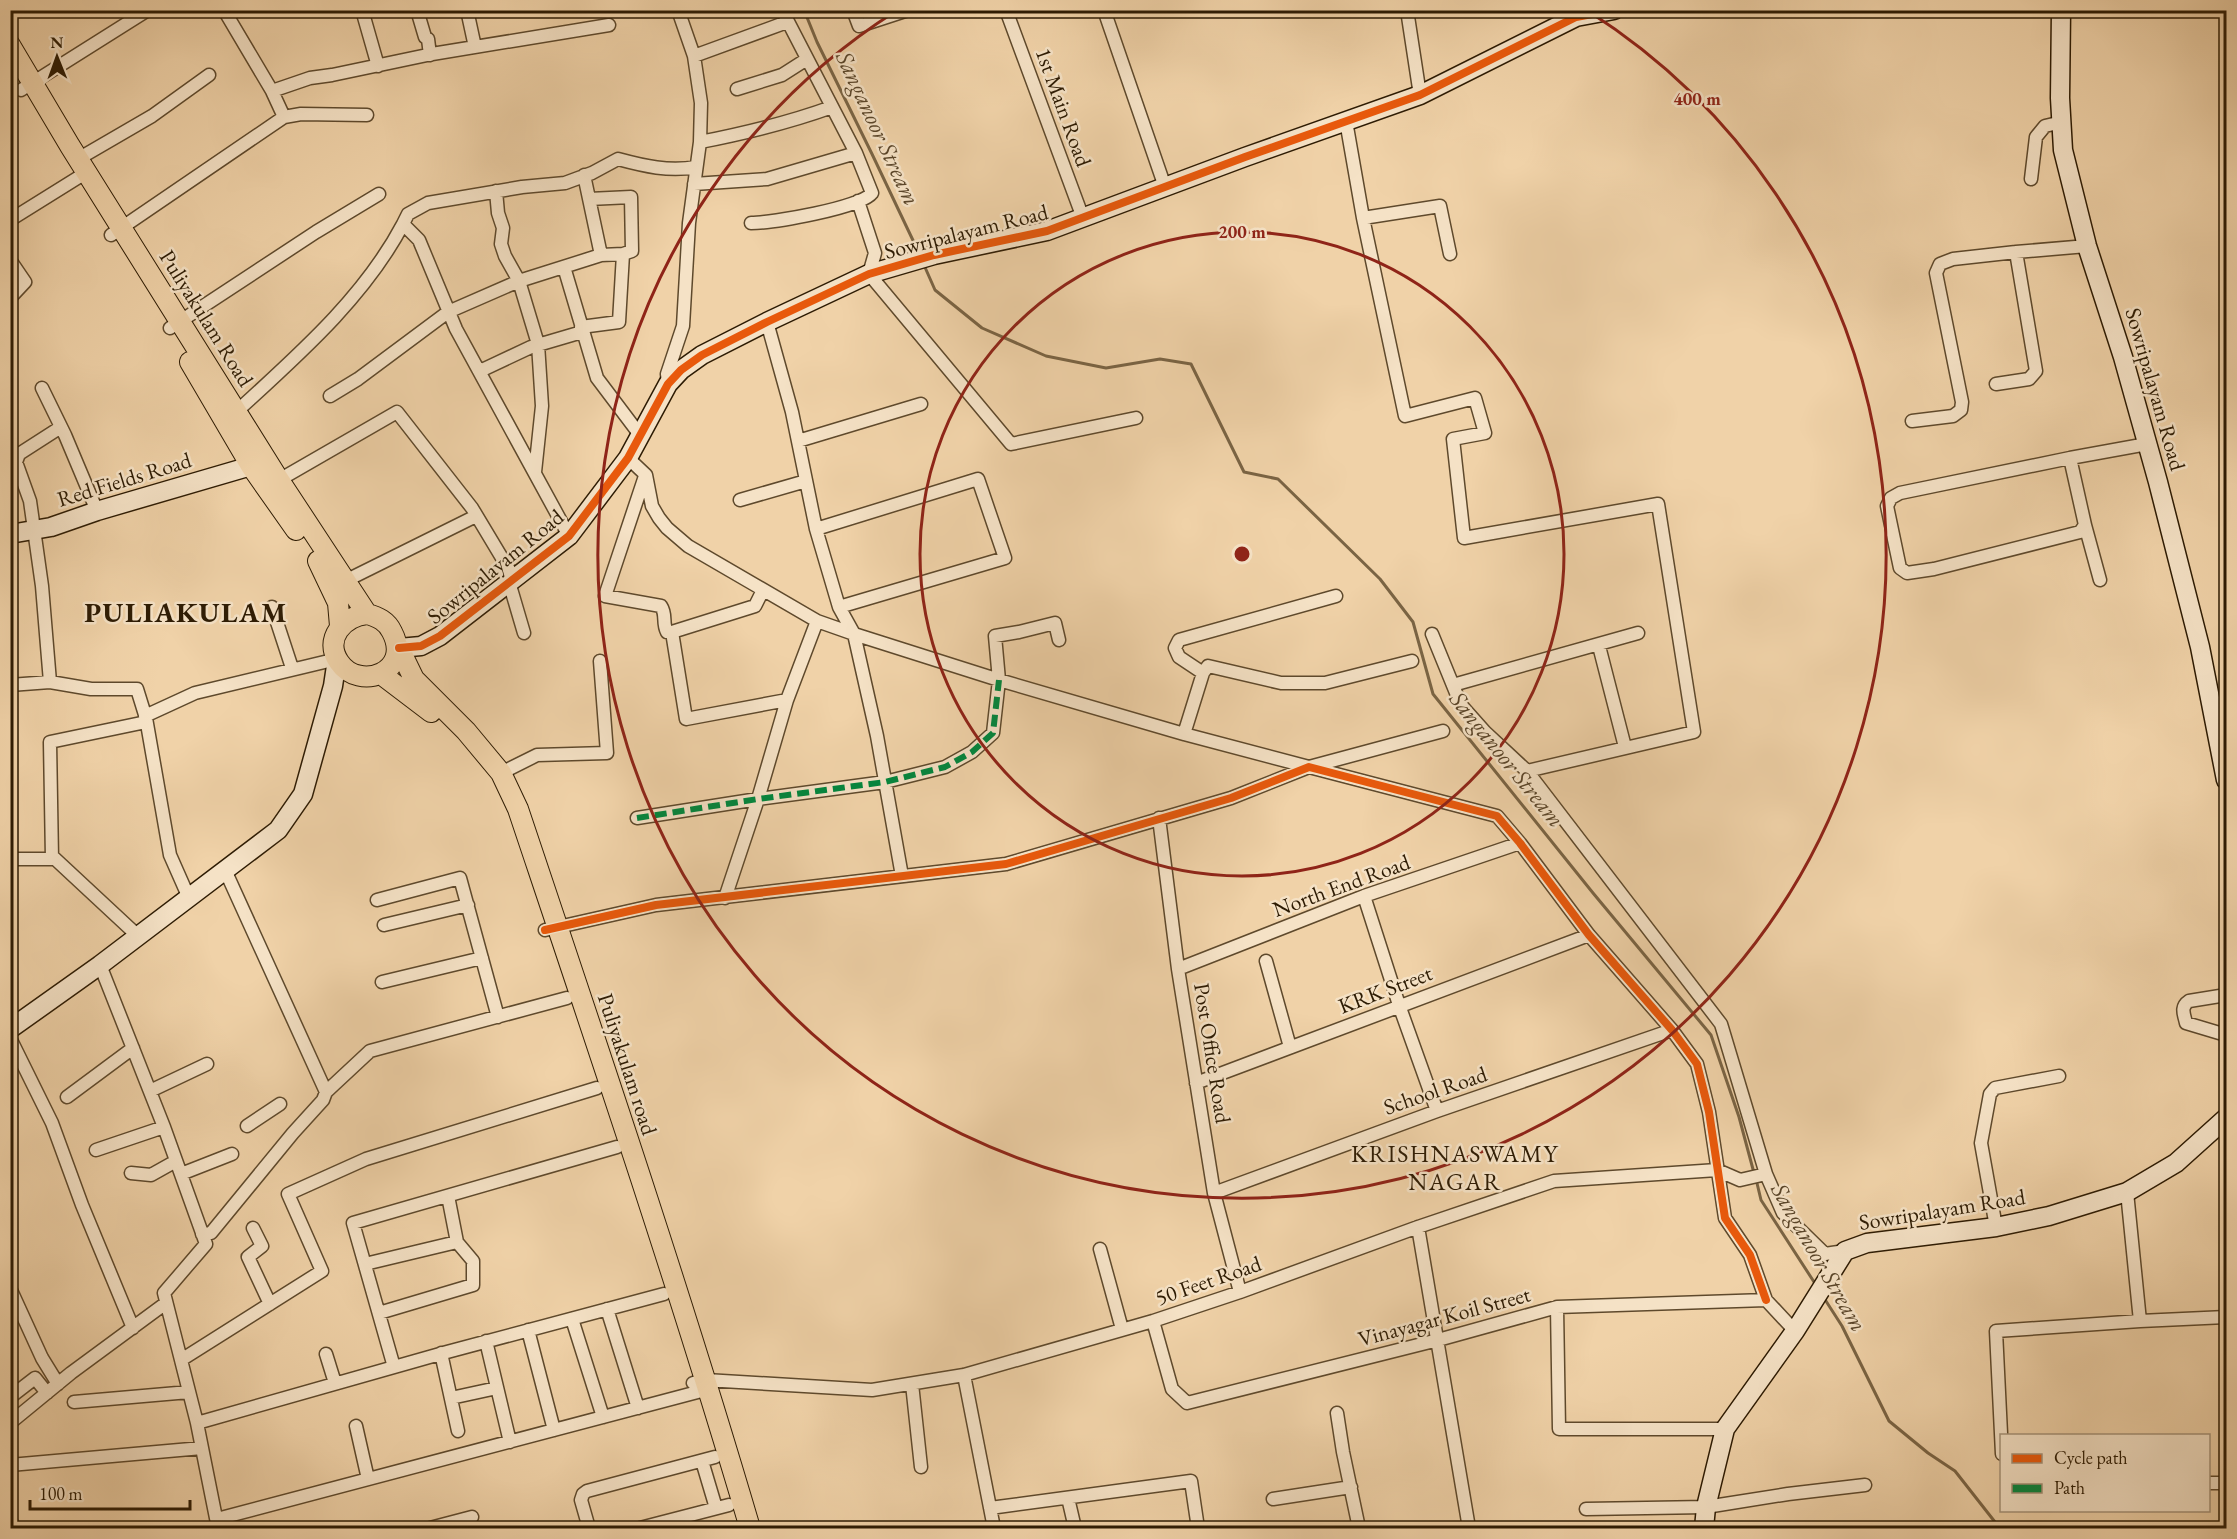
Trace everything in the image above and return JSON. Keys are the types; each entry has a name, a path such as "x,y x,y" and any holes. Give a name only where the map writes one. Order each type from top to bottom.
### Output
{"main road":[{"name":"Puliyakulam Road","path":"10,45 26,86 175,325 251,466 272,483"},
{"name":"Puliyakulam Road","path":"10,72 26,86"},
{"name":"Puliyakulam Road","path":"175,325 236,412 272,483 367,614"},
{"path":"272,483 321,565 338,603 340,626 334,642 337,659 343,667 361,676 381,674 392,664 399,648"},
{"path":"340,626 348,619 367,614"},
{"name":"Puliyakulam road","path":"367,614 375,616 390,627 407,669 414,680 466,731 501,773 518,809 551,928 567,998 664,1294 701,1386 709,1459 723,1507 736,1528"},
{"name":"Puliyakulam road","path":"381,674 429,710 461,741 490,779 504,806 551,928 701,1386 750,1528"}],"street":[{"path":"26,86 148,10"},
{"path":"224,10 272,91 284,117"},
{"path":"362,10 378,66"},
{"path":"417,10 430,55"},
{"path":"467,10 475,47"},
{"path":"668,384 667,374 683,326 689,223 700,142 701,103 693,56 678,10"},
{"path":"853,10 860,26 908,10"},
{"name":"1st Main Road","path":"1006,10 1083,218"},
{"path":"1104,10 1166,187"},
{"path":"1407,10 1420,95"},
{"name":"Sowripalayam Road","path":"399,648 421,646 440,636 568,536 628,458 668,384 681,370 702,356 767,322 869,274 934,255 1047,231 1420,95 1576,17 1614,10"},
{"name":"Sowripalayam Road","path":"2061,10 2063,150 2087,246 2123,357 2147,444 2200,647 2226,780"},
{"path":"693,56 785,16 832,106 872,193 869,197 858,201 787,220 751,223"},
{"path":"272,91 310,78 609,25"},
{"path":"737,89 782,75 807,59"},
{"path":"10,220 209,75"},
{"path":"700,142 755,132 795,121 832,106"},
{"path":"117,231 284,117 301,114 367,115"},
{"path":"1346,121 1363,218 1405,416 1475,398 1485,433 1453,439 1464,538 1658,504 1694,732 1527,771"},
{"path":"2031,179 2036,137 2044,126 2061,122"},
{"path":"694,184 767,179 855,153"},
{"path":"236,412 302,351 352,297 395,240 408,213 428,203 565,183 618,159 648,167 678,170 696,167"},
{"path":"584,175 601,255"},
{"path":"496,192 498,213 503,228 501,244 519,281 538,344 542,406 535,472"},
{"path":"175,325 324,227 379,194"},
{"path":"330,396 358,380 448,312 519,281 601,255 623,254 632,251 631,197 589,199"},
{"path":"858,201 874,253 869,274 1011,444 1136,418"},
{"path":"1363,218 1440,206 1450,254"},
{"path":"403,224 419,240 448,312 568,536"},
{"path":"1912,421 1953,416 1961,410 1962,402 1936,273 1940,264 1953,259 2087,246"},
{"path":"1996,384 2028,379 2036,371 2016,252"},
{"path":"480,371 538,344 582,329 619,322 623,254"},
{"path":"10,260 25,282 10,298"},
{"path":"564,267 597,378 640,435"},
{"path":"767,322 792,412 816,529 839,607 854,634 877,735 902,876"},
{"path":"42,388 96,511"},
{"path":"798,441 921,404"},
{"path":"272,483 397,412 477,516 512,580 524,633"},
{"path":"50,682 30,501 16,462 19,454 61,427"},
{"path":"2085,525 2080,532 2069,537 1934,569 1907,573 1900,568 1887,506 1891,498 1900,494 2147,444"},
{"path":"628,458 646,475 652,506 667,528 688,546 817,621 999,680 1184,734 1497,816 1589,935 1672,1030 1697,1064 1709,1112 1725,1218 1750,1256 1766,1300 1796,1331"},
{"path":"2070,458 2100,580"},
{"name":"Red Fields Road","path":"10,534 51,527 96,511 251,466"},
{"path":"646,475 605,596 661,606 665,612 665,628 667,632 672,632 754,606 763,590"},
{"path":"816,529 978,479 1005,558 839,607"},
{"path":"740,500 806,481"},
{"path":"345,581 477,516"},
{"path":"1203,673 1179,657 1174,648 1179,640 1335,596"},
{"path":"272,607 292,668"},
{"path":"725,898 787,700 817,621"},
{"path":"637,818 758,798 885,782 945,766 972,752 993,733 999,680 995,636 1056,622 1059,640"},
{"path":"672,632 686,719 787,700"},
{"path":"1453,685 1599,646 1638,633"},
{"path":"1432,634 1461,705 1485,732 1527,771 1721,1024 1767,1174 1783,1213 1825,1254 1845,1251"},
{"path":"1599,646 1625,747"},
{"path":"10,859 52,859 50,742 146,719 195,693 337,659 333,686 303,794 278,830 100,965 10,1029"},
{"path":"1184,734 1203,673 1208,666 1281,683 1325,683 1412,661"},
{"path":"501,773 537,755 607,753 600,662"},
{"path":"10,685 50,682 91,689 137,689 146,719 170,855 189,898"},
{"path":"551,928 656,905 1006,864 1231,798 1309,767 1443,731"},
{"name":"Post Office Road","path":"1158,818 1178,969 1214,1192 1240,1292"},
{"name":"North End Road","path":"1178,969 1364,896 1520,843"},
{"path":"52,856 138,936"},
{"path":"225,870 326,1092"},
{"path":"377,900 460,878 498,1017"},
{"path":"1364,896 1437,1111"},
{"path":"384,925 468,905"},
{"name":"KRK Street","path":"1196,1083 1589,935"},
{"path":"382,982 482,958"},
{"path":"1266,961 1290,1047"},
{"path":"100,965 164,1127 206,1244 164,1293 197,1423 218,1524"},
{"path":"2226,995 2189,1001 2183,1009 2186,1023 2226,1035"},
{"path":"202,1234 211,1233 293,1133 323,1101 326,1092 370,1051 567,998"},
{"name":"School Road","path":"1214,1192 1437,1111 1672,1030"},
{"path":"10,1038 52,1123 82,1205 133,1328"},
{"path":"67,1097 133,1048"},
{"path":"150,1091 207,1064"},
{"path":"1996,1227 1981,1143 1990,1094 1995,1088 2059,1076"},
{"path":"181,1360 322,1271 288,1194 366,1158 597,1088"},
{"path":"247,1126 280,1104"},
{"name":"Sowripalayam Road","path":"1704,1528 1706,1507 1725,1429 1796,1331 1845,1251 1867,1243 1996,1227 2049,1216 2127,1192 2176,1163 2226,1118"},
{"path":"96,1150 164,1127"},
{"path":"394,1367 353,1223 617,1147"},
{"path":"181,1174 232,1154"},
{"path":"131,1173 151,1175 176,1161"},
{"path":"1717,1170 1740,1180 1767,1174"},
{"name":"50 Feet Road","path":"218,1524 368,1479 638,1408 701,1386 872,1390 964,1375 1153,1321 1554,1181 1717,1170"},
{"path":"2127,1192 2140,1321"},
{"path":"379,1313 473,1285 473,1261 457,1242 448,1196"},
{"path":"1418,1227 1469,1528"},
{"path":"254,1228 262,1246 248,1257 270,1304"},
{"path":"365,1264 457,1242"},
{"path":"1100,1249 1122,1329"},
{"path":"10,1288 42,1358 58,1384"},
{"path":"197,1423 441,1353 664,1294"},
{"name":"Vinayagar Koil Street","path":"1153,1321 1172,1389 1187,1404 1557,1307 1766,1300"},
{"path":"10,1423 166,1303"},
{"path":"1557,1307 1559,1428 1725,1429"},
{"path":"607,1309 638,1408"},
{"path":"2000,1434 1996,1331 2226,1317"},
{"path":"572,1319 603,1417"},
{"path":"528,1330 554,1430"},
{"path":"486,1341 510,1442"},
{"path":"326,1353 335,1383"},
{"path":"441,1353 458,1431"},
{"path":"964,1375 994,1528"},
{"path":"13,1395 35,1378 47,1393"},
{"path":"912,1384 921,1467"},
{"path":"451,1398 497,1388"},
{"path":"74,1402 189,1392"},
{"path":"1337,1413 1359,1528"},
{"path":"356,1426 368,1479"},
{"path":"10,1465 202,1448"},
{"path":"590,1528 581,1500 583,1494 709,1459"},
{"path":"990,1508 1191,1481 1198,1528"},
{"path":"2210,1483 2226,1483"},
{"path":"1586,1509 1706,1507 1865,1485"},
{"path":"1274,1498 1351,1487"},
{"path":"1068,1498 1075,1528"},
{"path":"640,1528 723,1507"},
{"path":"10,1518 13,1528"},
{"path":"430,1528 472,1518"}],"waterway":[{"name":"Sanganoor Stream","path":"804,10 817,42 919,253"},
{"name":"Sanganoor Stream","path":"924,265 935,290 982,328 1046,356 1106,368 1160,359 1191,364 1244,472 1278,479 1380,579 1413,622 1433,694 1711,1035 1739,1117 1754,1173"},
{"name":"Sanganoor Stream","path":"1756,1179 1761,1200 1816,1285"},
{"name":"Sanganoor Stream","path":"1824,1298 1842,1326 1889,1421 1928,1453 1955,1471 1995,1522 2004,1528"}],"marked path":[{"path":"637,818 885,782 945,767 972,752 993,733 999,680"}],"cycle path":[{"path":"399,648 421,646 440,636 569,536 628,458 668,384 681,370 702,355 869,274 934,255 1047,231 1420,95 1576,17 1614,10"},
{"path":"545,930 656,905 1006,864 1231,798 1309,767 1497,816 1589,935 1672,1030 1697,1064 1709,1112 1725,1218 1750,1255 1766,1300"}],"district":[{"name":"PULIAKULAM","path":"186,612"},
{"name":"KRISHNASWAMY NAGAR","path":"1455,1168"}]}
